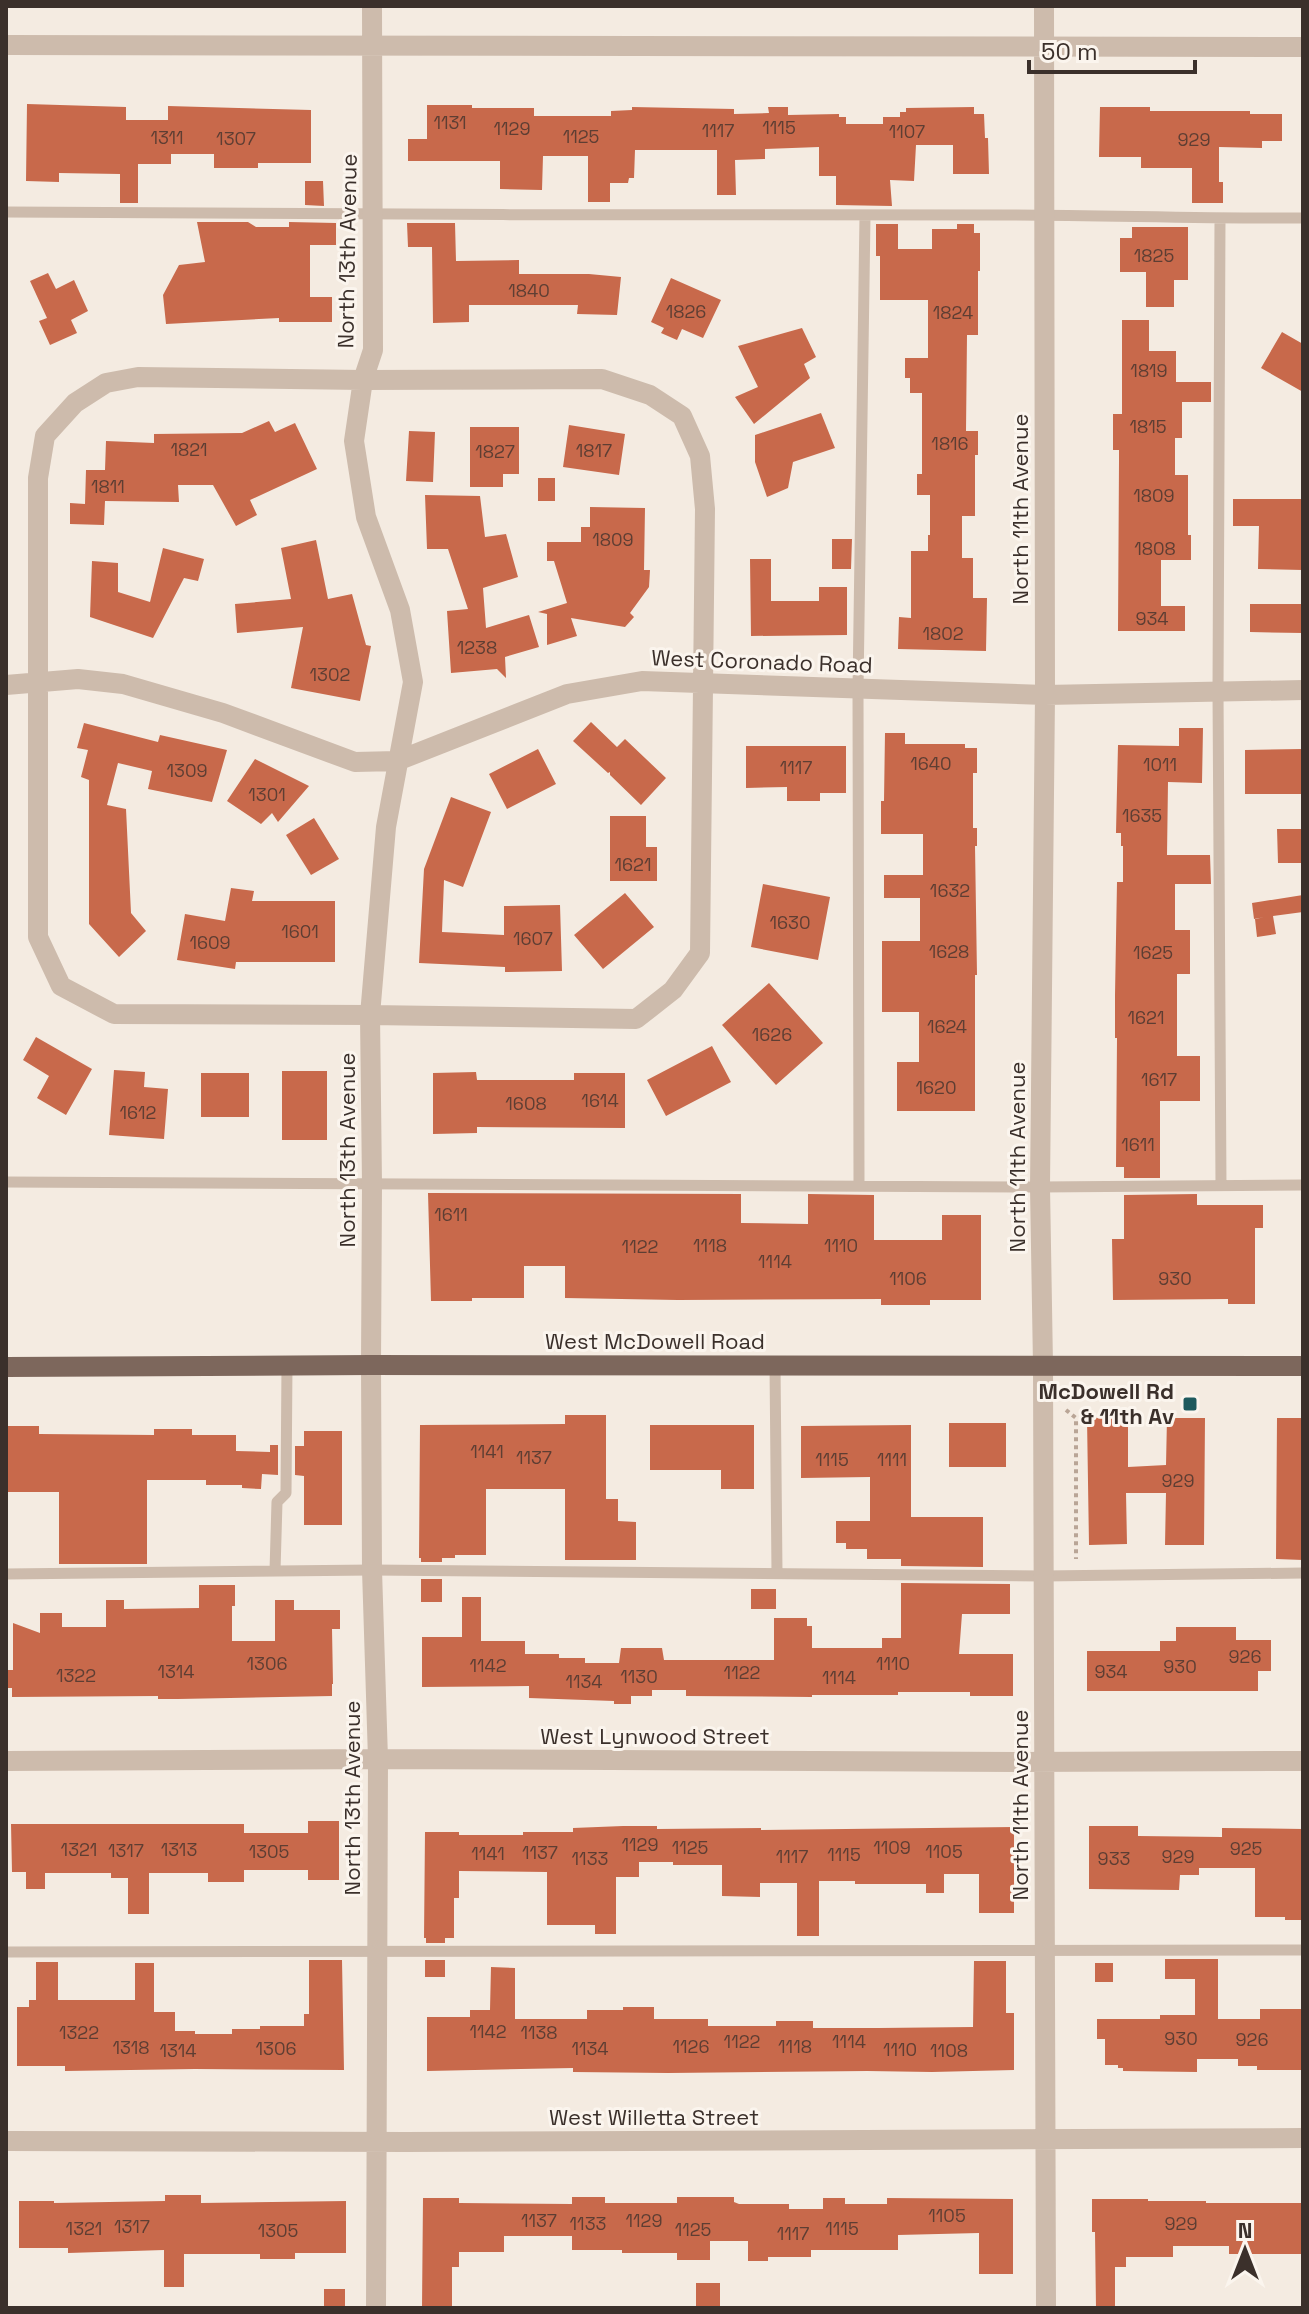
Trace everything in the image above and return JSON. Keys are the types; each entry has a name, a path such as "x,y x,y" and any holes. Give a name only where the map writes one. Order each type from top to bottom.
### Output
{"main road":[{"name":"West McDowell Road","path":"6,1367 1303,1366"}],"street":[{"name":"North 13th Avenue","path":"372,6 373,350 363,380 354,441 366,517 400,610 413,682 386,827 370,1015 372,1570 378,1759 376,2308"},
{"name":"North 11th Avenue","path":"1044,6 1045,695 1040,1187 1046,2308"},
{"path":"6,45 1303,47"},
{"path":"138,377 363,380 602,379 650,395 682,416 700,456 705,509 700,953 673,990 636,1019 114,1014 61,986 38,937 38,478 45,436 75,403 106,383 138,377"},
{"name":"West Coronado Road","path":"6,685 78,679 123,684 223,713 355,762 397,761 567,694 642,681 1045,695 1303,690"},
{"name":"West Lynwood Street","path":"6,1761 1303,1761"},
{"name":"West Willetta Street","path":"6,2141 1303,2138"}],"lane":[{"path":"6,212 1303,218"},
{"path":"859,1186 858,688 865,216"},
{"path":"1220,219 1218,692 1221,1185"},
{"path":"6,1182 1040,1187 1303,1185"},
{"path":"275,1571 277,1502 286,1493 287,1365"},
{"path":"775,1365 777,1573"},
{"path":"6,1574 372,1570 1043,1576 1303,1573"},
{"path":"6,1952 1303,1950"}],"path":[{"path":"1066,1410 1076,1418 1076,1559 1070,1560 1070,1576"}],"building":[{"path":"27,104 126,107 126,120 168,120 168,106 311,110 311,163 258,163 258,168 214,168 214,154 171,154 171,164 138,164 138,203 120,203 120,174 59,173 59,182 26,181"},
{"path":"427,105 534,108 534,116 611,116 611,111 632,110 632,107 734,109 734,114 769,113 768,107 788,107 788,115 839,114 839,117 846,117 846,124 883,124 883,117 900,117 900,112 906,112 906,108 974,107 974,114 984,114 989,174 953,174 953,145 916,145 914,181 890,180 892,206 836,205 836,176 819,176 819,147 765,149 765,159 735,160 736,195 717,195 717,150 635,150 634,178 629,178 628,183 610,183 610,202 588,202 588,156 543,156 542,190 500,189 500,161 408,161 408,139 427,139"},
{"path":"1100,107 1282,114 1282,141 1262,141 1262,148 1219,147 1219,182 1223,182 1223,203 1192,203 1192,168 1141,168 1141,157 1099,157"},
{"path":"305,181 323,181 324,206 305,205"},
{"path":"197,222 248,222 256,227 289,227 289,222 336,223 336,245 310,245 310,297 332,297 332,322 279,322 279,318 166,324 163,295 179,265 205,262"},
{"path":"407,223 455,223 456,261 519,260 519,274 621,277 617,315 577,314 578,305 469,305 469,322 433,323 432,247 408,247"},
{"path":"876,224 898,224 898,249 932,249 932,229 957,229 957,224 974,224 974,233 980,233 978,335 967,335 966,431 978,431 975,516 962,516 962,558 973,558 973,598 987,598 986,651 898,649 899,617 911,618 911,551 928,551 930,535 930,495 917,495 917,474 922,474 922,393 910,393 910,378 905,378 905,358 928,358 928,300 880,300"},
{"path":"1132,227 1188,227 1188,280 1174,280 1174,307 1146,307 1146,272 1120,272 1120,238 1132,238"},
{"path":"48,273 56,289 74,280 88,311 71,320 77,333 50,345 39,321 47,318 30,281"},
{"path":"671,278 721,300 703,338 682,329 677,340 661,333 664,328 651,322"},
{"path":"1122,320 1149,320 1149,351 1176,351 1176,382 1211,382 1211,402 1182,402 1182,438 1175,438 1175,475 1188,475 1191,560 1161,560 1161,606 1185,606 1185,631 1118,631 1119,450 1113,450 1113,414 1122,414"},
{"path":"802,328 816,357 804,364 810,378 754,424 735,397 758,387 738,346"},
{"path":"1282,332 1303,344 1303,392 1261,368"},
{"path":"821,413 835,448 793,462 788,488 767,497 755,462 755,435"},
{"path":"269,421 275,432 295,423 317,469 250,500 257,515 236,526 213,485 178,485 179,502 105,501 104,525 70,524 70,503 85,504 86,470 105,470 106,441 154,443 154,434 242,433"},
{"path":"569,425 625,434 619,475 563,467"},
{"path":"470,427 519,427 519,474 503,474 503,487 470,487"},
{"path":"409,431 435,432 433,482 406,481"},
{"path":"538,478 555,478 555,501 538,501"},
{"path":"425,495 480,496 485,537 506,534 518,577 483,588 486,628 529,615 539,647 505,657 506,678 497,669 451,673 447,611 468,609 448,549 427,549"},
{"path":"1233,499 1303,499 1303,570 1258,569 1259,526 1233,526"},
{"path":"590,507 645,508 644,570 650,570 649,587 630,613 634,617 625,627 571,618 577,636 547,645 547,614 538,612 567,603 554,561 547,561 547,542 581,542 581,527 590,527"},
{"path":"832,539 852,539 851,569 832,569"},
{"path":"316,540 328,599 352,594 366,645 371,646 360,701 291,688 303,627 237,633 235,604 291,599 281,548"},
{"path":"163,548 204,559 198,581 184,578 153,638 90,617 92,561 118,563 118,592 150,602"},
{"path":"750,559 771,559 771,601 819,601 819,587 847,587 847,635 751,636"},
{"path":"1250,604 1303,604 1303,633 1250,632"},
{"path":"591,722 617,747 625,739 666,778 641,805 610,772 573,741"},
{"path":"84,723 158,742 160,735 227,750 212,802 148,789 152,771 118,763 107,805 126,809 131,913 146,931 119,957 89,924 89,780 81,777 88,750 77,748"},
{"path":"1179,728 1203,728 1202,783 1168,782 1167,855 1210,855 1211,884 1175,884 1175,930 1190,930 1190,974 1177,974 1177,1056 1200,1056 1200,1101 1160,1101 1160,1178 1124,1178 1124,1167 1116,1167 1117,882 1123,882 1123,846 1121,833 1116,833 1118,745 1179,746"},
{"path":"885,733 905,733 905,744 965,744 965,748 977,748 977,773 973,773 973,828 977,828 975,1111 897,1111 897,1062 919,1062 919,1012 882,1012 882,941 920,941 920,898 884,898 884,875 923,875 923,834 881,834"},
{"path":"746,746 846,746 846,793 820,793 820,801 787,801 787,787 746,788"},
{"path":"538,749 556,784 507,809 489,774"},
{"path":"1303,749 1303,794 1245,794 1245,750"},
{"path":"255,759 309,786 278,822 272,813 261,824 227,801"},
{"path":"451,797 491,812 463,887 444,880 442,932 504,935 504,906 560,905 562,971 505,972 505,967 419,963 424,869"},
{"path":"610,816 646,816 646,847 657,847 657,881 610,881"},
{"path":"314,818 339,859 311,875 286,835"},
{"path":"1277,829 1303,829 1303,863 1278,863"},
{"path":"763,884 830,897 818,960 751,947"},
{"path":"231,888 254,891 252,901 335,901 335,962 236,962 235,969 177,960 185,914 225,921"},
{"path":"625,893 654,927 603,969 574,935"},
{"path":"1303,895 1303,912 1273,916 1276,934 1257,937 1255,919 1265,917 1254,919 1252,903"},
{"path":"769,983 823,1043 776,1085 722,1025"},
{"path":"36,1037 92,1069 66,1115 37,1098 49,1076 23,1060"},
{"path":"712,1046 731,1082 666,1116 647,1080"},
{"path":"114,1070 145,1072 144,1087 168,1089 164,1139 109,1135"},
{"path":"282,1071 327,1071 327,1140 282,1140"},
{"path":"476,1072 477,1080 574,1080 574,1073 625,1073 625,1128 477,1127 477,1133 433,1134 433,1073"},
{"path":"201,1073 249,1073 249,1117 201,1117"},
{"path":"428,1193 741,1194 741,1223 808,1224 808,1194 874,1195 874,1240 942,1240 942,1215 981,1215 981,1300 930,1300 930,1305 881,1305 881,1299 565,1298 565,1266 524,1266 524,1298 431,1301"},
{"path":"1197,1194 1197,1205 1263,1205 1263,1228 1255,1228 1255,1304 1228,1304 1228,1299 1113,1300 1112,1239 1124,1239 1124,1195"},
{"path":"565,1415 606,1415 606,1499 618,1499 618,1521 636,1522 636,1560 565,1560 565,1489 486,1489 486,1555 455,1555 455,1558 442,1558 442,1562 421,1562 420,1425 565,1424"},
{"path":"1128,1417 1128,1467 1166,1465 1167,1418 1205,1418 1204,1545 1165,1545 1166,1493 1126,1493 1127,1544 1089,1545 1087,1418"},
{"path":"1277,1418 1303,1418 1303,1560 1276,1559"},
{"path":"949,1423 1006,1423 1006,1467 949,1467"},
{"path":"650,1425 754,1425 754,1489 721,1489 721,1470 650,1470"},
{"path":"911,1425 911,1517 983,1517 983,1567 901,1566 901,1559 867,1559 867,1549 846,1549 846,1543 836,1543 836,1521 870,1521 870,1477 801,1478 801,1426"},
{"path":"7,1426 39,1426 39,1434 154,1435 154,1429 192,1429 192,1435 236,1435 236,1451 270,1452 270,1445 278,1445 278,1475 262,1474 261,1489 242,1488 242,1485 206,1485 206,1480 147,1480 147,1564 59,1564 59,1492 7,1492"},
{"path":"304,1431 342,1431 342,1525 304,1525 304,1476 295,1475 295,1446 304,1446"},
{"path":"421,1579 442,1579 442,1602 421,1602"},
{"path":"901,1583 1010,1584 1010,1614 962,1614 959,1654 1013,1654 1013,1696 970,1696 970,1692 898,1692 898,1695 812,1697 686,1696 686,1690 652,1690 652,1696 631,1696 631,1704 614,1704 614,1701 529,1698 529,1686 422,1687 422,1637 462,1637 462,1597 481,1597 481,1641 525,1641 525,1654 559,1654 559,1658 585,1658 585,1663 619,1663 621,1648 662,1648 664,1660 774,1660 774,1618 807,1618 807,1626 812,1626 812,1648 882,1648 882,1638 901,1638"},
{"path":"199,1585 235,1585 232,1641 275,1641 275,1600 294,1600 294,1610 340,1610 340,1629 332,1629 332,1696 178,1699 158,1699 158,1696 12,1697 12,1688 6,1688 6,1670 13,1670 13,1623 40,1633 40,1613 62,1613 62,1627 106,1627 106,1600 124,1600 124,1609 199,1608"},
{"path":"751,1589 776,1589 776,1609 751,1609"},
{"path":"1176,1627 1236,1627 1236,1640 1271,1640 1271,1671 1258,1671 1258,1691 1087,1691 1087,1651 1160,1651 1160,1641 1176,1641"},
{"path":"308,1821 339,1821 339,1880 308,1880 308,1870 244,1870 244,1882 208,1882 208,1873 149,1873 149,1914 128,1914 128,1878 111,1878 111,1873 45,1873 45,1889 26,1889 26,1872 12,1872 11,1824 244,1824 244,1833 308,1833"},
{"path":"623,1826 761,1830 1014,1827 1014,1913 979,1913 979,1874 944,1874 944,1893 926,1893 926,1884 819,1881 819,1936 797,1936 797,1883 760,1883 760,1897 722,1896 722,1865 639,1862 639,1877 616,1877 616,1934 595,1934 595,1925 547,1925 547,1872 459,1871 459,1898 454,1898 454,1938 445,1938 445,1943 426,1943 425,1832 523,1835 523,1832 573,1832 573,1828"},
{"path":"1089,1826 1138,1826 1138,1836 1222,1837 1222,1828 1303,1829 1303,1920 1255,1917 1255,1868 1199,1868 1199,1875 1180,1875 1179,1890 1089,1889"},
{"path":"1165,1959 1218,1959 1218,2019 1260,2019 1260,2009 1303,2009 1302,2070 1257,2070 1257,2066 1238,2066 1238,2059 1197,2059 1197,2072 1123,2071 1118,2065 1105,2065 1105,2039 1097,2039 1097,2019 1160,2019 1160,2015 1195,2015 1195,1979 1165,1979"},
{"path":"309,1960 342,1960 344,2070 65,2071 65,2066 17,2066 17,2007 29,2007 29,2000 36,2000 36,1962 58,1962 58,2000 135,2000 135,1963 154,1963 154,2012 175,2012 175,2031 232,2034 232,2029 304,2026 304,2014 309,2014"},
{"path":"425,1960 445,1960 445,1977 425,1977"},
{"path":"974,1961 1006,1961 1006,2013 1014,2013 1014,2070 668,2073 573,2072 573,2068 427,2071 427,2017 470,2017 470,2010 490,2010 491,1967 515,1968 515,2019 587,2019 587,2010 654,2007 654,2019 708,2019 708,2026 776,2026 776,2021 813,2021 813,2028 973,2027"},
{"path":"1095,1963 1113,1963 1113,1982 1095,1982"},
{"path":"165,2195 201,2195 201,2203 346,2201 346,2253 295,2253 295,2259 260,2259 260,2254 184,2254 184,2287 164,2287 164,2250 68,2253 68,2248 19,2248 19,2201 165,2201"},
{"path":"572,2197 605,2197 605,2203 677,2203 677,2197 734,2197 734,2202 739,2204 789,2204 789,2209 823,2209 823,2198 845,2198 845,2204 887,2204 887,2198 1013,2199 1013,2274 979,2274 979,2233 898,2235 898,2250 811,2250 811,2257 768,2257 768,2261 748,2261 748,2241 710,2241 710,2260 677,2260 677,2253 572,2250 572,2236 504,2236 504,2252 459,2252 459,2267 452,2267 452,2308 422,2308 423,2198 459,2198 459,2203 572,2204"},
{"path":"1092,2199 1303,2203 1303,2254 1229,2254 1229,2246 1173,2246 1173,2257 1126,2257 1126,2267 1115,2267 1115,2308 1096,2308"},
{"path":"696,2283 720,2283 720,2308 696,2308"},
{"path":"324,2289 345,2289 345,2308 324,2308"}],"place":[{"name":"McDowell Rd & 11th Av","path":"1190,1404"}]}
